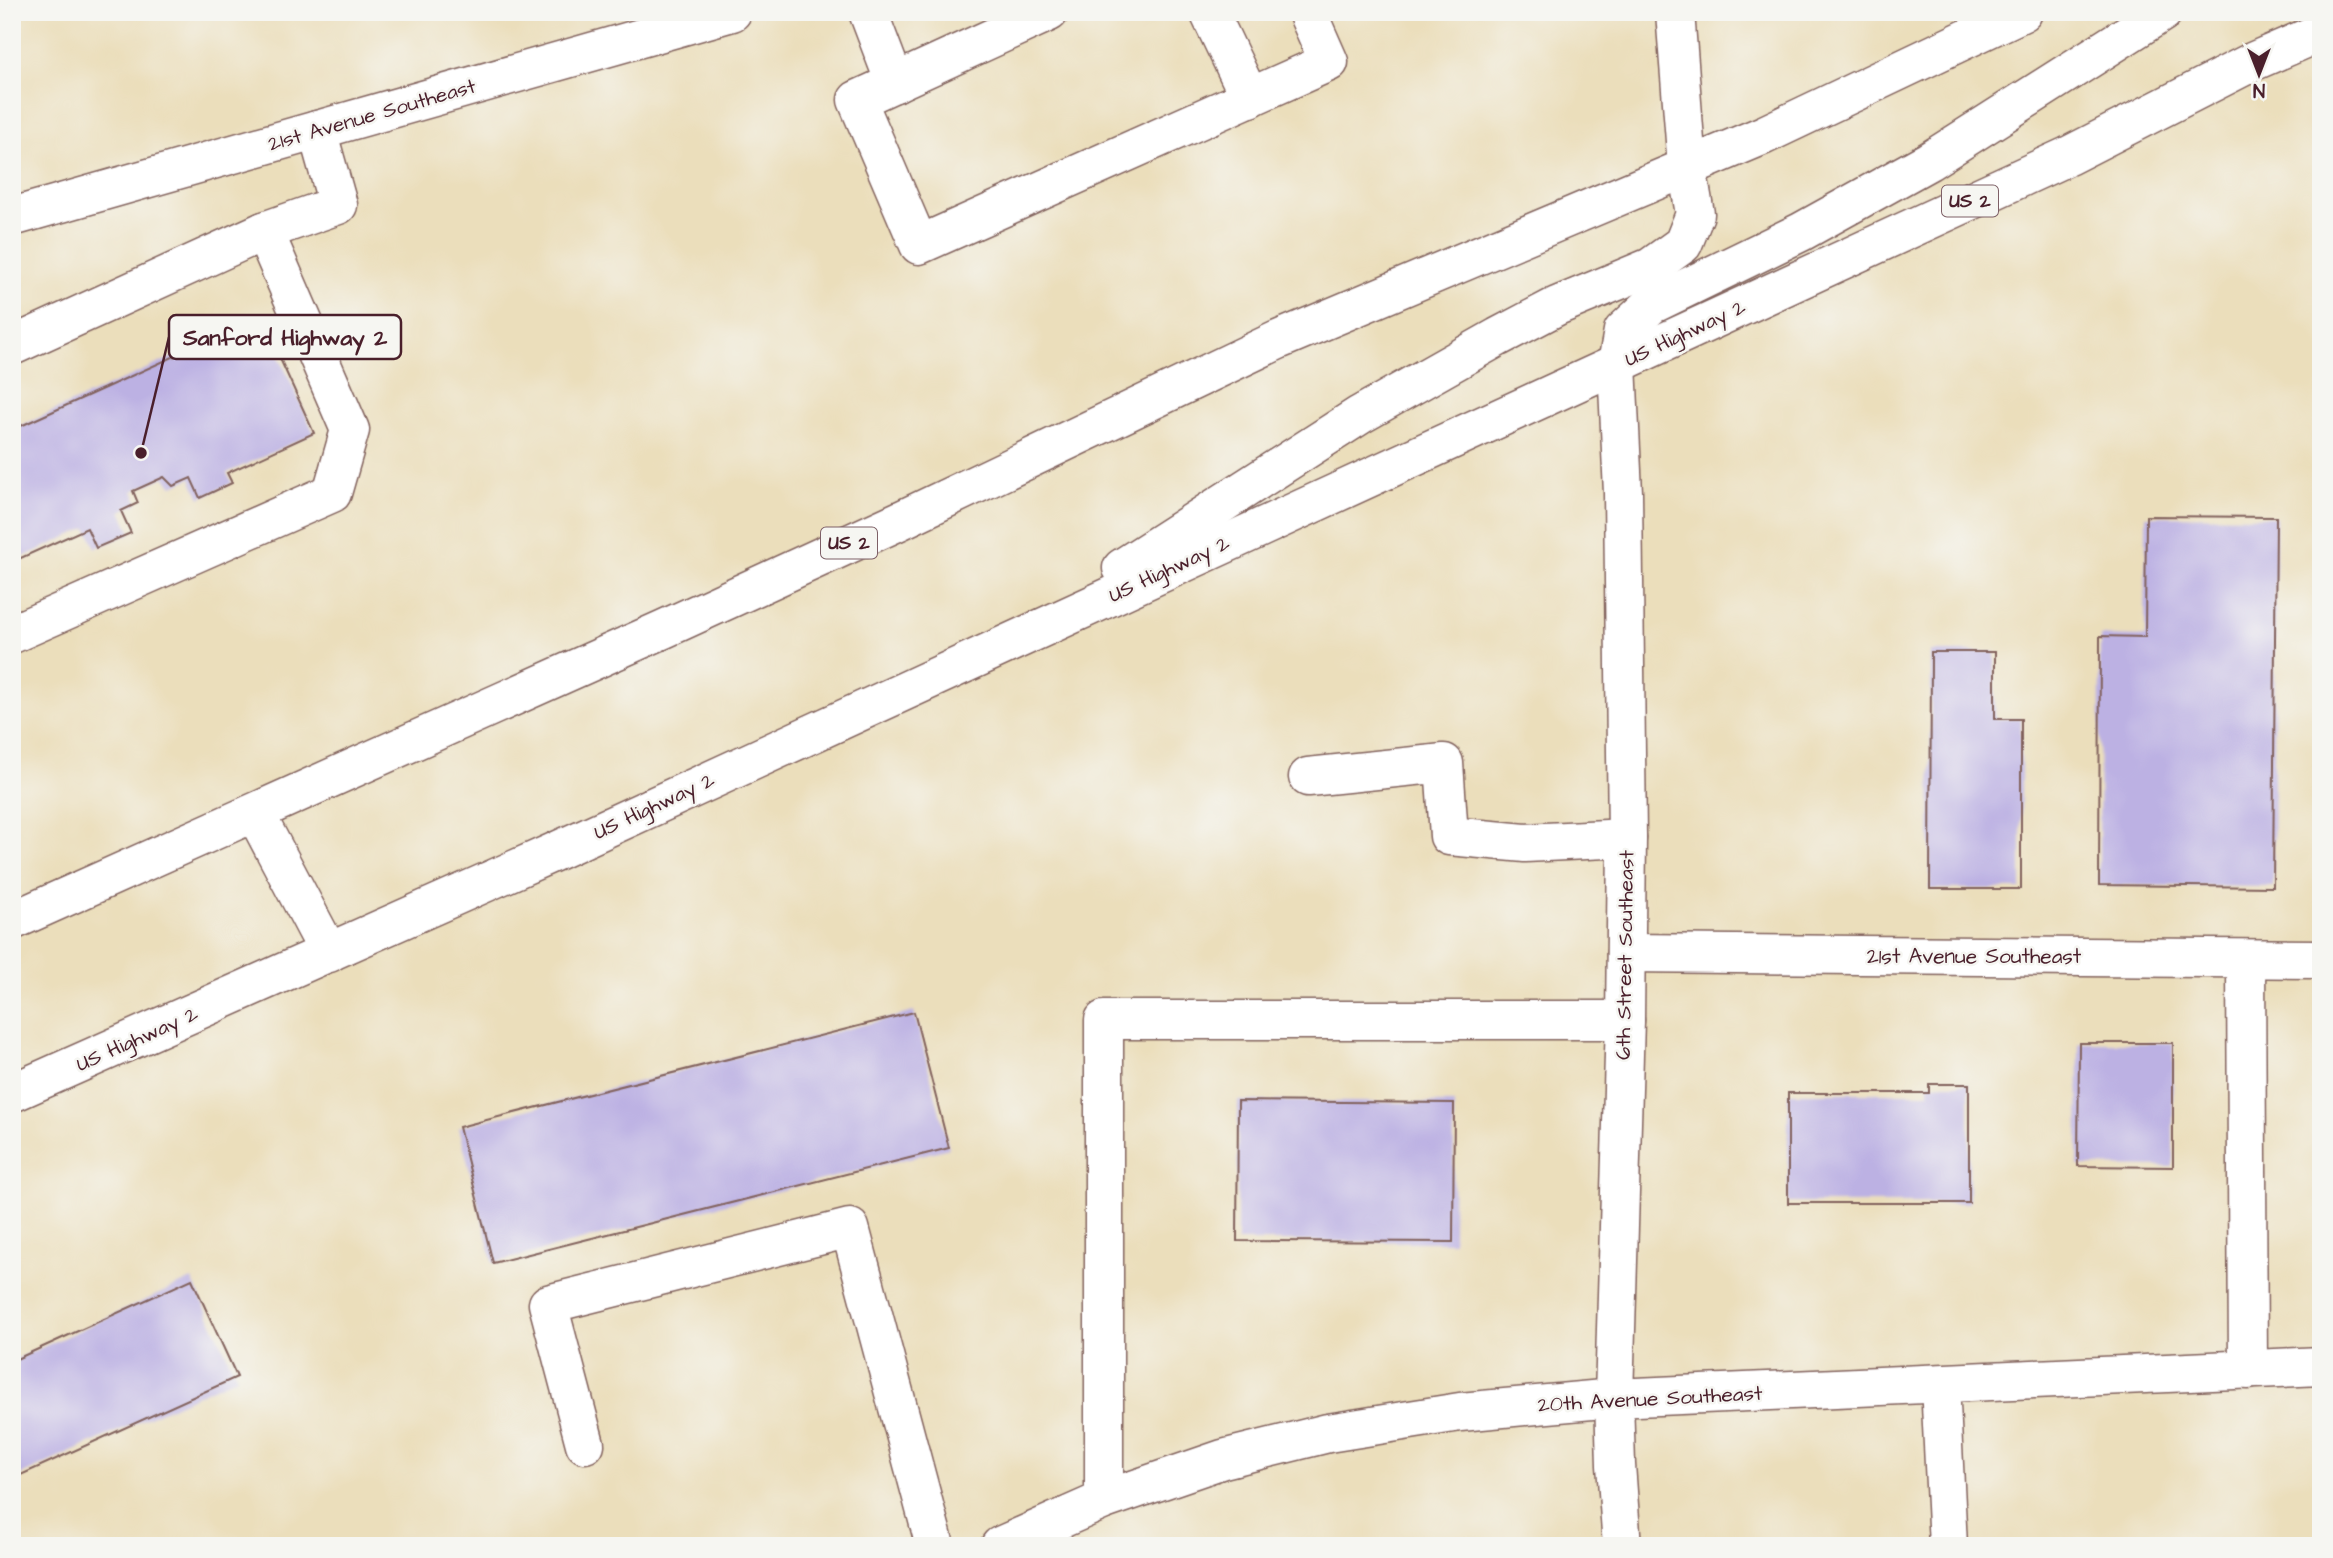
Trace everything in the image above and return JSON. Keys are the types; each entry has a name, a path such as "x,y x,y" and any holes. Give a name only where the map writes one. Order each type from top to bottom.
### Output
{"main road":[{"name":"21st Avenue Southeast","path":"12,217 732,12"},
{"path":"868,12 895,83"},
{"path":"1049,12 857,100 919,245 1329,62 1307,12"},
{"path":"1209,12 1250,99"},
{"path":"927,680 1143,556 1360,415 1545,312 1651,267 1684,244 1695,214 1687,167 1675,12"},
{"name":"US 2","path":"12,921 552,680 899,521 1278,340 1764,135 2023,12"},
{"name":"6th Street Southeast","path":"1622,1546 1614,1398 1625,1020 1627,838 1623,493 1617,364 1623,331 1651,305 1801,232 1929,162 2163,12"},
{"name":"US Highway 2","path":"12,1093 329,953 1617,364 2068,156 2252,62 2321,32"},
{"path":"12,346 264,231 338,205 317,130"},
{"path":"12,634 332,493 350,429 264,231"},
{"path":"1308,777 1444,763 1449,836 1525,843 1627,838"},
{"path":"255,813 329,953"},
{"name":"21st Avenue Southeast","path":"1626,953 2321,959"},
{"path":"2246,958 2248,1370"},
{"path":"1104,1500 1104,1020 1625,1020"},
{"path":"585,1444 548,1304 850,1228 935,1546"},
{"name":"20th Avenue Southeast","path":"1000,1546 1104,1500 1223,1459 1328,1433 1460,1412 1614,1398 2321,1366"},
{"path":"1940,1384 1948,1546"}],"building":[{"path":"261,317 314,433 227,473 232,483 200,498 191,478 173,486 164,477 133,491 138,503 121,511 131,533 96,548 87,528 12,562 12,430"},
{"path":"2146,516 2276,517 2273,887 2099,885 2100,636 2145,637"},
{"path":"1931,652 1995,652 1995,719 2021,719 2021,889 1930,889"},
{"path":"914,1012 949,1148 493,1263 459,1127"},
{"path":"2079,1043 2173,1043 2173,1167 2078,1166"},
{"path":"1929,1084 1969,1084 1969,1203 1788,1203 1788,1093 1929,1093"},
{"path":"1238,1101 1454,1103 1453,1242 1237,1241"},
{"path":"192,1279 237,1377 12,1479 12,1361"}],"place":[{"name":"Sanford Highway 2","path":"141,453"}]}
